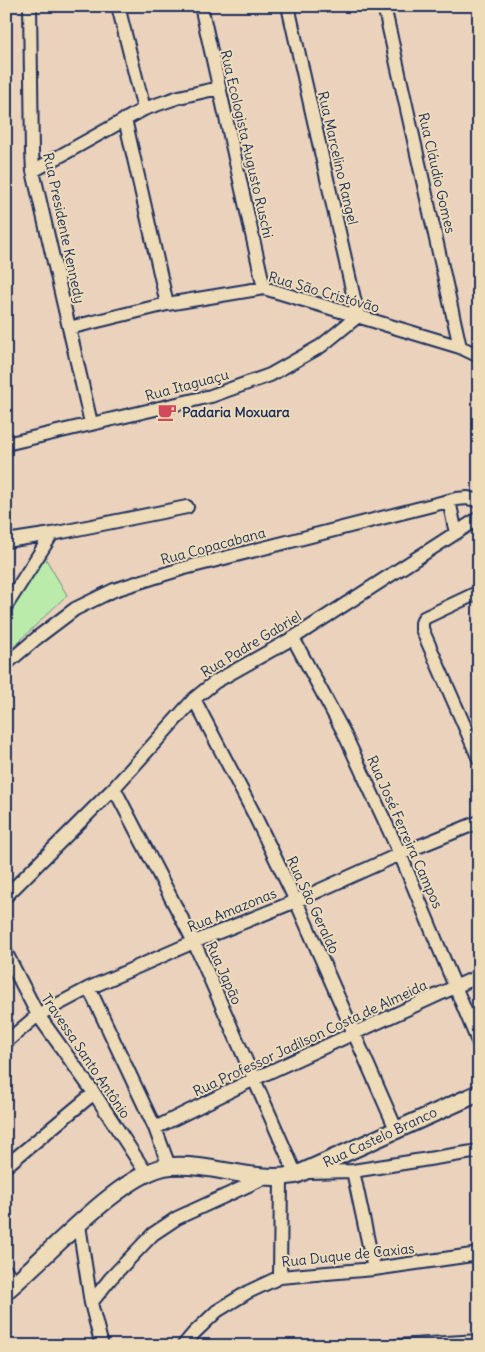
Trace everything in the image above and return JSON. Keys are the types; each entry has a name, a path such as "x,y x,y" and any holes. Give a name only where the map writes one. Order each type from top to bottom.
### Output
{"street":[{"name":"Rua Presidente Kennedy","path":"30,6 33,171 91,423"},
{"path":"118,6 144,109"},
{"name":"Rua Ecologista Augusto Ruschi","path":"201,6 264,288"},
{"name":"Rua Marcelino Rangel","path":"288,6 358,316"},
{"name":"Rua Cláudio Gomes","path":"384,6 460,347"},
{"path":"33,171 144,109 179,97 219,88"},
{"path":"125,119 168,304"},
{"name":"Rua São Cristóvão","path":"70,328 168,304 264,288 460,347 479,356"},
{"name":"Rua Itaguaçu","path":"6,444 211,396 270,375 321,346 358,316"},
{"name":"Rua Copacabana","path":"6,664 75,609 114,590 181,569 449,501 468,498 479,501"},
{"path":"449,501 456,533"},
{"path":"6,540 52,534 187,507"},
{"name":"Rua Padre Gabriel","path":"6,896 114,788 194,699 215,682 293,638 479,518"},
{"path":"6,606 52,534"},
{"path":"479,592 424,618 422,623 422,629 479,759"},
{"name":"Rua José Ferreira Campos","path":"293,638 343,730 400,854 479,1044"},
{"name":"Rua São Geraldo","path":"194,699 296,901 396,1129"},
{"name":"Rua Japão","path":"114,788 194,942 254,1079 287,1175 280,1277"},
{"name":"Rua Amazonas","path":"6,1042 38,1015 90,988 194,942 296,901 400,854 479,822"},
{"name":"Travessa Santo Antônio","path":"6,952 38,1015 94,1093 146,1173"},
{"name":"Rua Professor Jadilson Costa de Almeida","path":"155,1128 254,1079 479,976"},
{"path":"90,988 155,1128 170,1166"},
{"name":"Rua Castelo Branco","path":"287,1175 479,1092"},
{"path":"6,1166 94,1093"},
{"path":"9,1282 121,1189 146,1173 170,1166 196,1166 287,1175 353,1171 479,1151"},
{"path":"353,1171 374,1269"},
{"path":"91,1303 110,1279 153,1234 177,1218 287,1175"},
{"path":"79,1225 91,1303 102,1346"},
{"name":"Rua Duque de Caxias","path":"184,1346 193,1334 217,1311 248,1292 280,1277 374,1269 479,1254"},
{"path":"397,1346 479,1341"}],"green space":[{"path":"44,556 67,595 6,654 6,616"}],"place":[{"name":"Padaria Moxuara","path":"167,412"}]}
